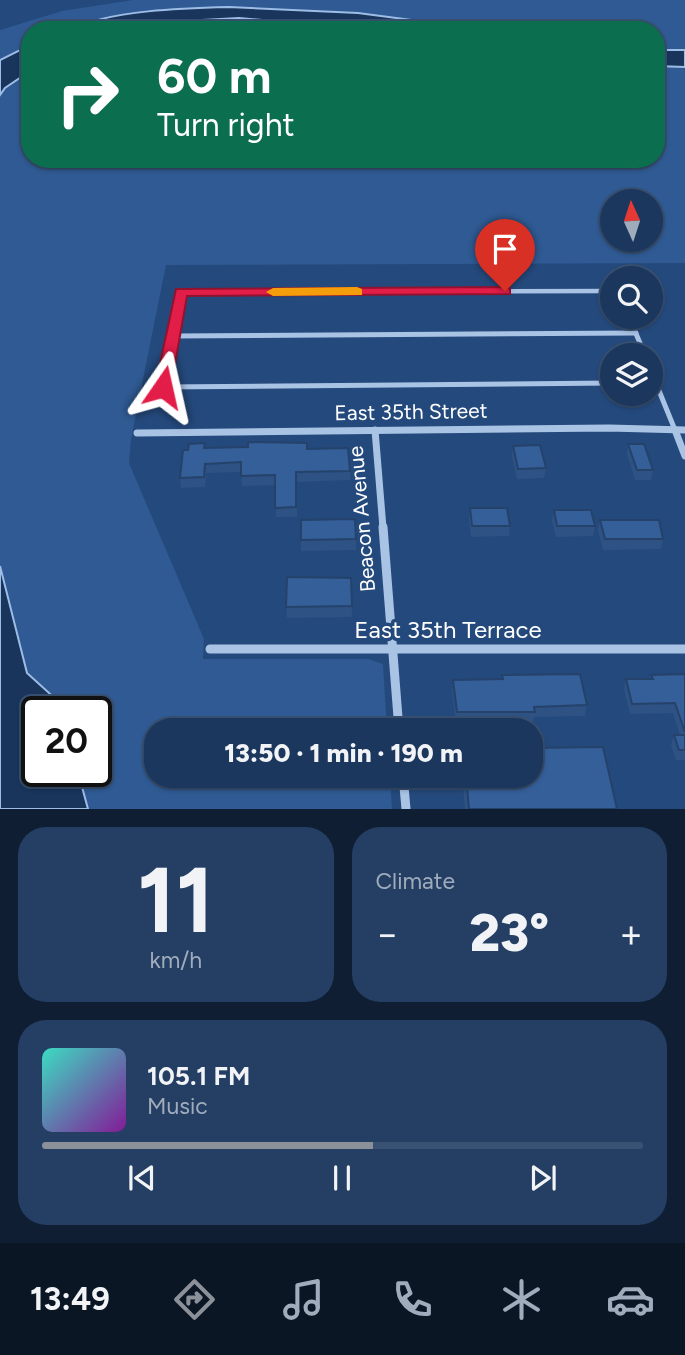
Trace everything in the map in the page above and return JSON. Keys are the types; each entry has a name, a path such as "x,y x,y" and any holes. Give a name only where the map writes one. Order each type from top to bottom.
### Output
{"street":[{"name":"East 35th Street","path":"137,433 609,428 685,430"},
{"name":"Beacon Avenue","path":"374,430 398,718"},
{"path":"675,430 685,456"},
{"name":"East 35th Terrace","path":"210,649 685,649"},
{"path":"404,788 406,809"}],"lane":[{"path":"600,291 181,292 163,387 600,383"},
{"path":"634,329 640,343"},
{"path":"173,336 636,333"},
{"path":"663,404 675,430"}],"shaded area":[{"path":"133,0 685,0 685,50 665,50 665,21 419,21 358,13 229,7 141,13 100,21 29,21 62,11"},
{"path":"229,7 358,13 419,21 274,21 239,18 94,21 170,9"},
{"path":"239,18 274,21 184,21"},
{"path":"21,24 21,50 0,60 0,30"},
{"path":"21,50 21,77 0,95 0,60"},
{"path":"665,50 685,50 685,67 665,66"},
{"path":"665,66 685,67 685,263 166,265 131,439 129,463 204,639 203,659 368,659 383,664 386,718 144,718 144,788 391,788 392,809 88,809 82,787 112,787 112,696 52,696 27,673 0,566 0,95 21,77 21,168 665,168"},
{"path":"0,566 27,673 52,696 21,696 21,787 82,787 88,809 0,809"}],"building":[{"path":"248,442 307,443 307,449 348,448 350,471 296,472 296,507 275,508 275,475 241,476 241,462 205,464 204,477 180,478 183,450 188,450 189,444 205,443 204,448 248,447"},
{"path":"628,444 644,444 653,470 637,470"},
{"path":"540,445 546,468 518,469 513,446"},
{"path":"470,508 507,508 510,526 472,526"},
{"path":"554,510 591,510 595,526 557,526"},
{"path":"355,519 356,539 301,540 301,520"},
{"path":"600,520 659,520 663,539 605,539"},
{"path":"287,577 351,578 352,606 286,607"},
{"path":"580,674 587,705 534,707 535,712 457,712 453,680 503,679 502,675"},
{"path":"685,674 685,732 675,703 632,704 626,679 653,679 651,675"},
{"path":"674,735 685,735 685,750 679,750"},
{"path":"603,747 617,809 469,809 467,788 543,788 543,748"}],"slow traffic":[{"path":"273,292 357,292"}],"route":[{"path":"163,387 181,292 505,291"}]}
